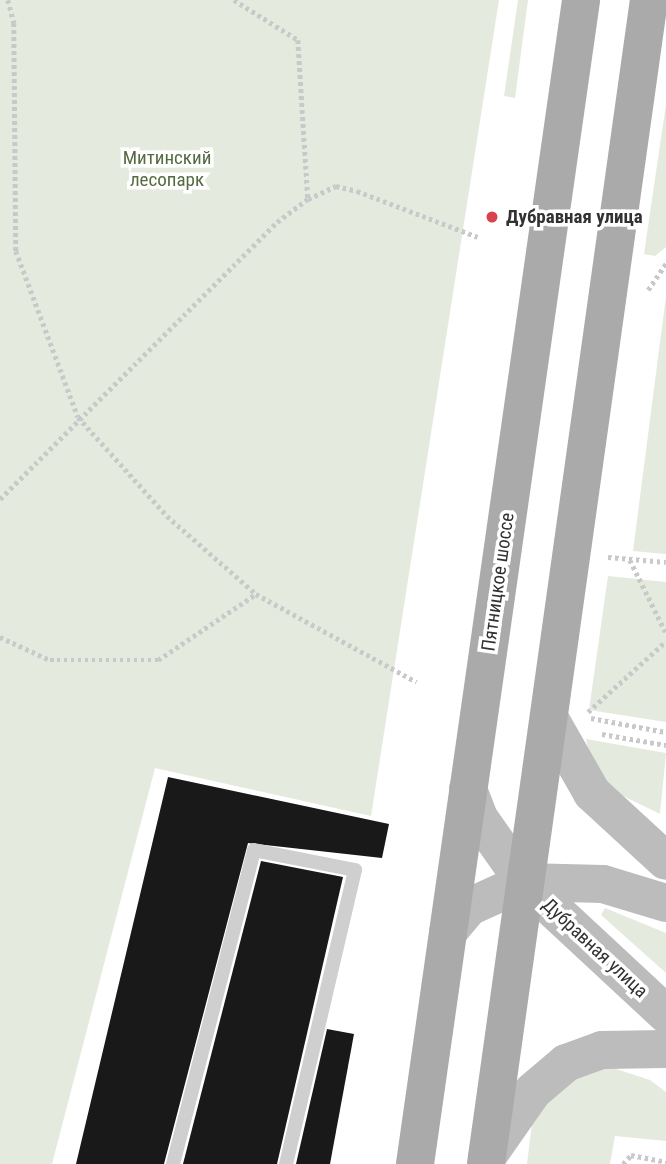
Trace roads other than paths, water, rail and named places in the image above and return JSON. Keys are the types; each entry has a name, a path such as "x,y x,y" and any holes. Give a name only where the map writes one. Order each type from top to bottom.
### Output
{"main road":[{"name":"Пятницкое шоссе","path":"415,1164 581,0"},
{"path":"487,1161 524,882 551,721 649,0"},
{"path":"551,721 592,793 666,861"},
{"name":"Дубравная улица","path":"468,789 479,818 524,882 666,1014"},
{"name":"Дубравная улица","path":"448,932 469,907 524,882 603,884 666,903"},
{"path":"487,1161 533,1091 566,1063 602,1049 666,1049"}],"lane":[{"path":"173,1164 254,850 355,870 286,1164"}],"place":[{"name":"Дубравная улица","path":"492,217"}],"park label":[{"name":"Митинский лесопарк","path":"167,169"}]}
